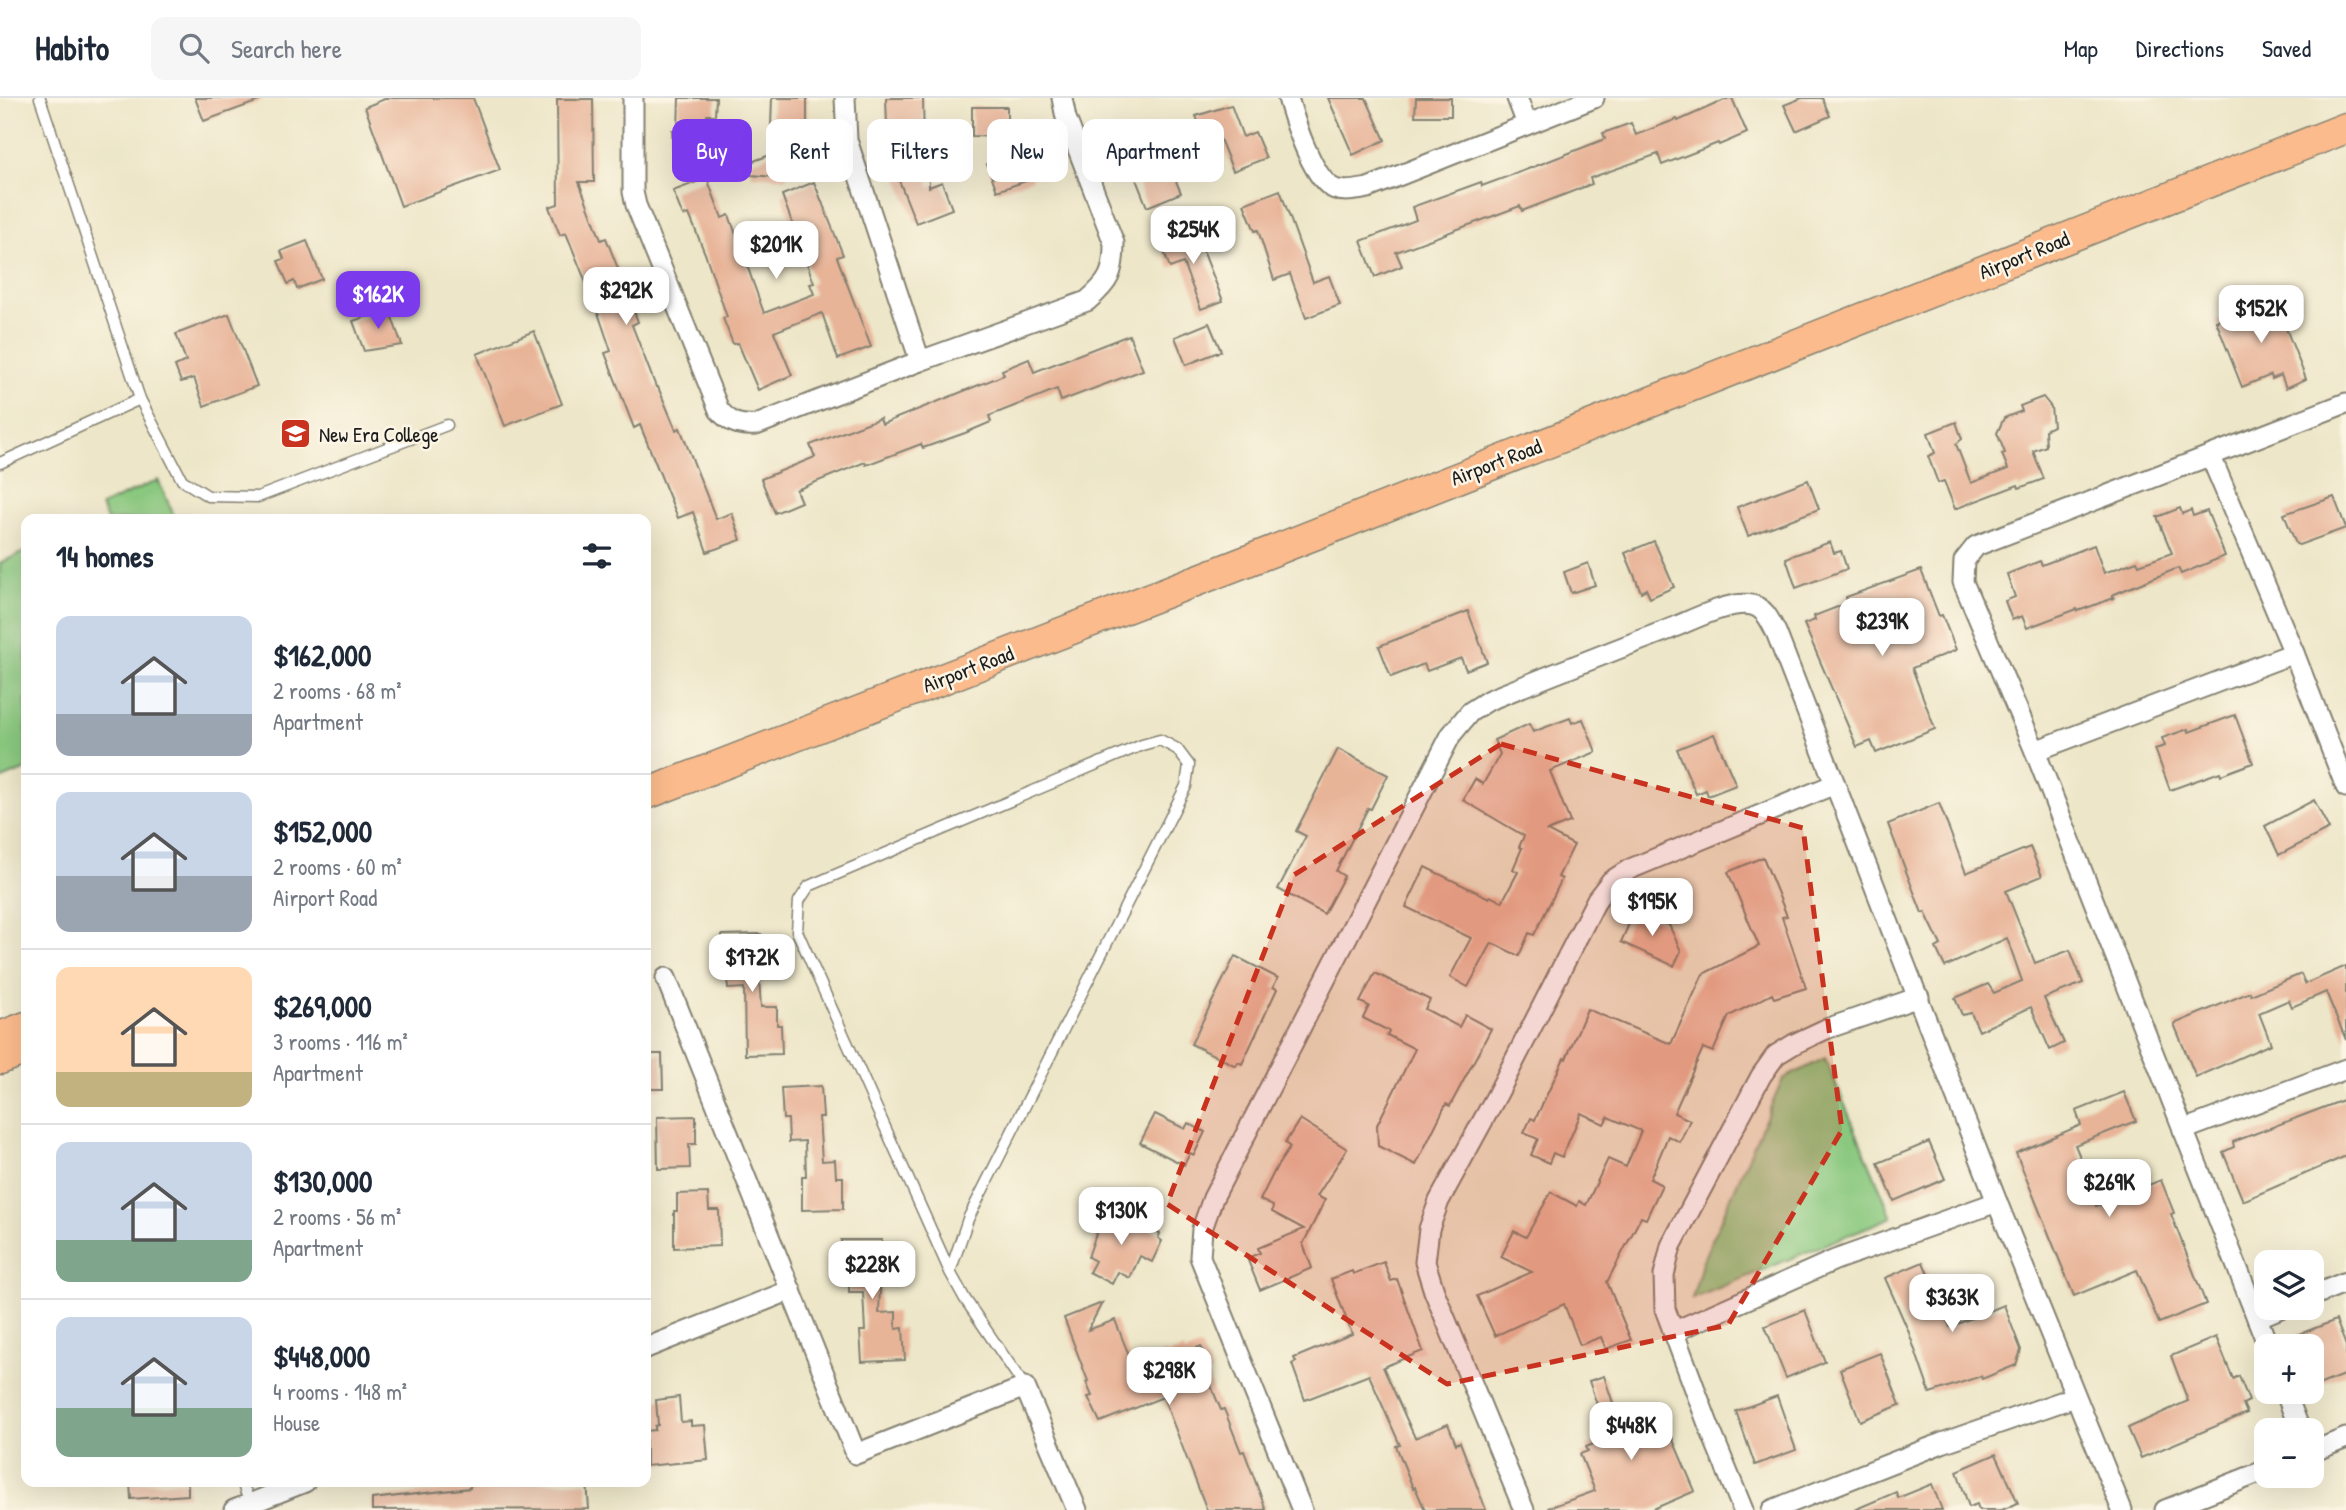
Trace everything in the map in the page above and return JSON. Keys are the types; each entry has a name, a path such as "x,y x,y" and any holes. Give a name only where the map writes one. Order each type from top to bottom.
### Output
{"main road":[{"name":"Airport Road","path":"651,792 1265,554 2346,128"},
{"path":"0,1037 21,1029"},
{"path":"0,1059 21,1051"}],"street":[{"path":"633,98 633,192 636,205 719,410 728,420 740,426 756,425 920,361 1087,301 1105,285 1114,262 1114,243 1066,118 1062,98"},
{"path":"845,98 847,140 920,361"},
{"path":"1287,98 1307,152 1320,174 1333,189 1342,190 1368,188 1594,98"},
{"path":"1517,98 1527,124"},
{"path":"2254,1310 2035,751 1964,582 1964,561 1976,546 2346,403"},
{"path":"2211,457 2294,653 2346,787"},
{"path":"1302,1510 1200,1257 1202,1229 1213,1198 1451,735 1470,712 1489,700 1727,607 1748,604 1759,607 1767,615 1776,632 1997,1202 2122,1510"},
{"path":"2035,751 2294,653"},
{"path":"1524,1510 1425,1262 1429,1230 1439,1201 1498,1093 1597,899 1611,881 1630,869 1835,784"},
{"path":"666,978 856,1454 1025,1387 1077,1510"},
{"path":"1743,1510 1664,1309 1664,1275 1671,1246 1761,1076 1776,1055 1826,1030 1919,998"},
{"path":"2183,1130 2346,1069"},
{"path":"1673,1332 1835,1260 1997,1202"},
{"path":"2324,1291 2346,1282"},
{"path":"651,1346 791,1290"},
{"path":"1772,1510 1941,1443 2075,1397"},
{"path":"2324,1447 2346,1438"},
{"path":"2165,1510 2254,1475"},
{"path":"242,1507 292,1487"}],"lane":[{"path":"40,98 141,399 182,480 208,496 258,497 447,425"},
{"path":"0,463 141,399"},
{"path":"950,1272 968,1219 1186,786 1189,765 1177,749 1160,740 809,886 799,901 797,931 950,1272 965,1299 1025,1387"},
{"path":"242,1487 242,1507"}],"highlighted area":[{"path":"1501,744 1803,828 1842,1130 1728,1325 1447,1384 1167,1204 1294,875"}],"green space":[{"path":"158,480 173,514 104,514 101,506"},
{"path":"21,553 21,771 0,780 0,563"},
{"path":"1825,1058 1892,1217 1692,1299 1703,1260 1783,1079"}],"building":[{"path":"195,98 261,98 262,100 204,121"},
{"path":"387,98 473,98 500,170 401,206 365,107"},
{"path":"679,98 716,98 715,115 707,115 707,119 678,119"},
{"path":"772,98 807,98 807,119 771,119"},
{"path":"886,98 923,98 923,119 887,119"},
{"path":"1328,98 1366,98 1385,140 1353,155"},
{"path":"1416,98 1451,98 1451,116 1415,116"},
{"path":"1732,98 1747,133 1662,165 1658,154 1590,178 1592,184 1522,211 1520,206 1396,252 1402,266 1375,277 1361,241 1416,220 1412,207 1536,166 1605,139 1603,133 1631,123 1636,135 1677,119 1678,121"},
{"path":"1802,98 1822,98 1830,116 1796,131 1784,105"},
{"path":"557,99 593,99 594,182 579,182 601,240 606,238 617,266 638,322 632,325 656,387 676,430 680,428 716,519 732,513 741,540 707,552 693,512 678,518 640,425 634,428 605,353 611,351 596,307 566,233 560,235 549,207 558,204"},
{"path":"1231,105 1243,137 1255,132 1266,158 1233,171 1224,149 1224,119 1197,119 1196,116"},
{"path":"972,107 1007,107 1007,119 987,119 987,136 973,136"},
{"path":"766,156 766,176 752,175 752,162"},
{"path":"697,182 708,182 722,218 729,215 764,313 814,294 810,284 814,283 782,195 814,182 843,255 837,257 871,347 838,359 822,313 774,332 792,375 758,390 738,343 733,344 723,318 727,317 689,214 683,216 673,191"},
{"path":"900,182 929,182 929,187 942,182 952,209 916,223"},
{"path":"994,182 1023,182 997,191"},
{"path":"1137,182 1176,182 1181,193 1147,207"},
{"path":"1280,190 1313,282 1329,276 1340,305 1306,318 1290,274 1274,280 1258,230 1255,231 1244,204"},
{"path":"1194,228 1223,301 1201,309 1183,263 1170,268 1160,241"},
{"path":"307,241 322,279 297,289 294,281 288,284 278,261 284,259 281,251"},
{"path":"2274,298 2306,379 2286,388 2281,375 2272,379 2271,375 2242,387 2216,321"},
{"path":"389,309 402,345 364,351 353,321"},
{"path":"229,314 257,386 204,406 194,378 181,382 175,366 186,361 176,334"},
{"path":"1209,323 1221,351 1186,365 1175,337"},
{"path":"534,331 562,404 505,426 477,354"},
{"path":"1129,335 1143,370 1061,401 1057,389 989,416 991,422 965,433 923,448 921,444 866,465 865,462 796,490 801,502 775,513 761,479 815,457 810,445 880,418 882,424 1004,375 1002,370 1029,359 1034,372"},
{"path":"2043,397 2051,407 2053,426 2045,430 2046,446 2033,451 2044,479 2019,488 2018,485 1955,509 1944,481 1938,483 1928,456 1935,453 1928,433 1956,422 1962,439 1956,444 1971,483 2008,469 1997,433 2004,418 2022,411 2020,406"},
{"path":"1808,480 1819,509 1748,536 1737,507"},
{"path":"2334,497 2346,528 2296,544 2284,514"},
{"path":"2180,508 2182,514 2191,510 2193,516 2207,511 2225,556 2181,574 2178,568 2112,595 2114,598 2027,628 2022,616 2012,620 2005,601 2015,597 2007,574 2040,561 2042,565 2094,545 2104,573 2137,561 2139,565 2172,553 2157,517"},
{"path":"1654,541 1674,587 1650,598 1646,589 1641,592 1625,553"},
{"path":"1830,542 1834,553 1841,551 1847,569 1796,588 1786,558"},
{"path":"1588,563 1595,585 1571,593 1564,572"},
{"path":"1921,570 1956,650 1912,668 1935,729 1876,753 1871,741 1857,747 1804,624 1815,620 1814,616 1848,603 1846,597"},
{"path":"1468,611 1487,662 1466,670 1461,658 1427,671 1424,664 1391,677 1379,646"},
{"path":"2235,715 2253,763 2170,790 2155,749 2165,746 2162,738 2188,729 2189,732"},
{"path":"1570,718 1572,723 1583,719 1596,752 1550,771 1570,822 1547,831 1574,845 1558,877 1562,879 1534,935 1529,933 1519,956 1492,943 1468,987 1450,977 1471,938 1406,907 1425,867 1502,902 1518,872 1513,869 1524,836 1463,800 1475,779 1483,784 1500,754 1494,740 1529,724 1533,732"},
{"path":"1714,734 1736,785 1708,796 1706,790 1696,794 1677,749"},
{"path":"1338,749 1388,775 1336,871 1344,876 1324,914 1278,889 1306,836 1296,831"},
{"path":"2314,800 2329,829 2279,855 2265,826"},
{"path":"1939,803 1966,873 2030,847 2042,876 2006,891 2035,963 2070,950 2083,983 2044,998 2064,1043 2050,1050 2031,1007 1979,1031 1971,1013 1962,1015 1955,998 1988,984 1994,993 2022,981 2007,938 1945,967 1936,948 1941,945 1925,912 1922,913 1888,824"},
{"path":"1763,857 1787,916 1782,917 1806,988 1774,998 1772,994 1729,1016 1713,1052 1703,1048 1674,1113 1690,1120 1680,1142 1668,1136 1650,1179 1662,1185 1646,1219 1641,1217 1607,1282 1631,1340 1606,1349 1601,1337 1580,1345 1564,1304 1495,1336 1477,1296 1532,1272 1501,1257 1514,1231 1526,1237 1551,1192 1577,1206 1579,1201 1586,1205 1608,1159 1626,1167 1641,1131 1608,1117 1604,1124 1581,1113 1562,1157 1553,1153 1549,1163 1531,1155 1538,1139 1524,1133 1531,1118 1535,1120 1564,1058 1566,1059 1587,1009 1671,1044 1703,974 1759,946 1728,872"},
{"path":"1635,910 1669,925 1681,951 1674,966 1621,942"},
{"path":"761,934 762,963 758,963 761,1007 777,1007 782,1054 745,1055 744,988 728,989 722,935"},
{"path":"1235,956 1278,978 1273,987 1277,989 1242,1064 1238,1062 1236,1066 1191,1044"},
{"path":"2346,966 2346,1040 2326,992 2292,1007 2289,1000 2259,1013 2271,1044 2196,1077 2174,1024 2301,974 2305,984"},
{"path":"1375,973 1430,1000 1425,1009 1459,1027 1465,1015 1491,1029 1450,1106 1446,1104 1416,1165 1378,1146 1377,1125 1415,1049 1387,1035 1389,1031 1363,1018 1369,1006 1360,1002"},
{"path":"651,1054 662,1054 663,1089 651,1089"},
{"path":"821,1086 823,1117 819,1117 822,1161 835,1160 836,1177 843,1177 843,1209 802,1210 802,1177 806,1177 805,1141 789,1142 788,1119 783,1119 781,1088"},
{"path":"2124,1092 2136,1121 2075,1145 2096,1206 2161,1180 2174,1213 2171,1214 2206,1304 2159,1323 2137,1270 2074,1296 2016,1153 2081,1125 2076,1111"},
{"path":"2346,1099 2346,1156 2243,1201 2223,1152 2234,1147 2233,1142"},
{"path":"1155,1114 1185,1129 1188,1123 1205,1132 1194,1155 1190,1153 1184,1165 1140,1143"},
{"path":"696,1116 696,1144 689,1144 690,1168 658,1169 657,1117"},
{"path":"1300,1119 1347,1149 1317,1196 1325,1200 1303,1244 1312,1268 1260,1290 1247,1258 1260,1253 1258,1248 1304,1229 1272,1212 1273,1206 1260,1200 1290,1147 1285,1143"},
{"path":"1929,1142 1945,1179 1894,1201 1878,1163"},
{"path":"708,1193 709,1210 719,1210 720,1246 674,1248 677,1194"},
{"path":"1113,1210 1160,1234 1158,1238 1162,1241 1152,1262 1140,1256 1130,1278 1118,1272 1112,1284 1089,1272 1095,1261 1088,1257 1102,1217 1110,1215"},
{"path":"841,1240 882,1240 879,1313 896,1312 896,1329 903,1328 905,1360 862,1362 860,1331 865,1331 863,1292 849,1292 849,1272 841,1272"},
{"path":"1384,1262 1391,1281 1397,1279 1423,1351 1383,1367 1415,1438 1448,1424 1456,1444 1460,1442 1486,1510 1425,1510 1415,1487 1413,1488 1396,1446 1400,1445 1369,1375 1305,1400 1292,1364 1296,1362 1294,1358 1352,1334 1331,1279"},
{"path":"1923,1262 1950,1327 2004,1305 2021,1350 2016,1365 1982,1379 1981,1376 1930,1393 1908,1330 1885,1278"},
{"path":"1102,1303 1088,1330 1115,1320 1132,1363 1136,1362 1137,1365 1166,1353 1167,1355 1184,1349 1185,1353 1201,1346 1211,1372 1206,1374 1241,1452 1244,1451 1266,1510 1207,1510 1163,1397 1100,1422 1088,1397 1092,1396 1086,1382 1088,1381 1064,1318"},
{"path":"1805,1310 1825,1362 1786,1378 1765,1326"},
{"path":"2336,1320 2346,1346 2346,1374 2324,1383 2324,1334 2300,1334"},
{"path":"2216,1337 2233,1379 2239,1376 2249,1401 2243,1404 2247,1413 2141,1458 2128,1428 2188,1401 2171,1356"},
{"path":"1880,1353 1900,1405 1860,1421 1840,1369"},
{"path":"1604,1376 1619,1421 1658,1405 1695,1491 1651,1510 1548,1510 1595,1491 1580,1454 1588,1451 1586,1447 1608,1438 1589,1381"},
{"path":"1777,1396 1796,1450 1755,1465 1736,1411"},
{"path":"679,1397 681,1422 691,1421 691,1426 705,1425 708,1460 651,1466 651,1430 655,1430 658,1425 656,1400"},
{"path":"1996,1454 2018,1503 2002,1510 1979,1510 1977,1504 1969,1507 1957,1471"},
{"path":"1932,1484 1942,1510 1854,1510 1896,1492 1898,1498"},
{"path":"130,1487 188,1487 188,1495 131,1499"},
{"path":"587,1487 589,1509 372,1510 372,1499 470,1488"}],"place":[{"name":"New Era College","path":"296,434"}]}
